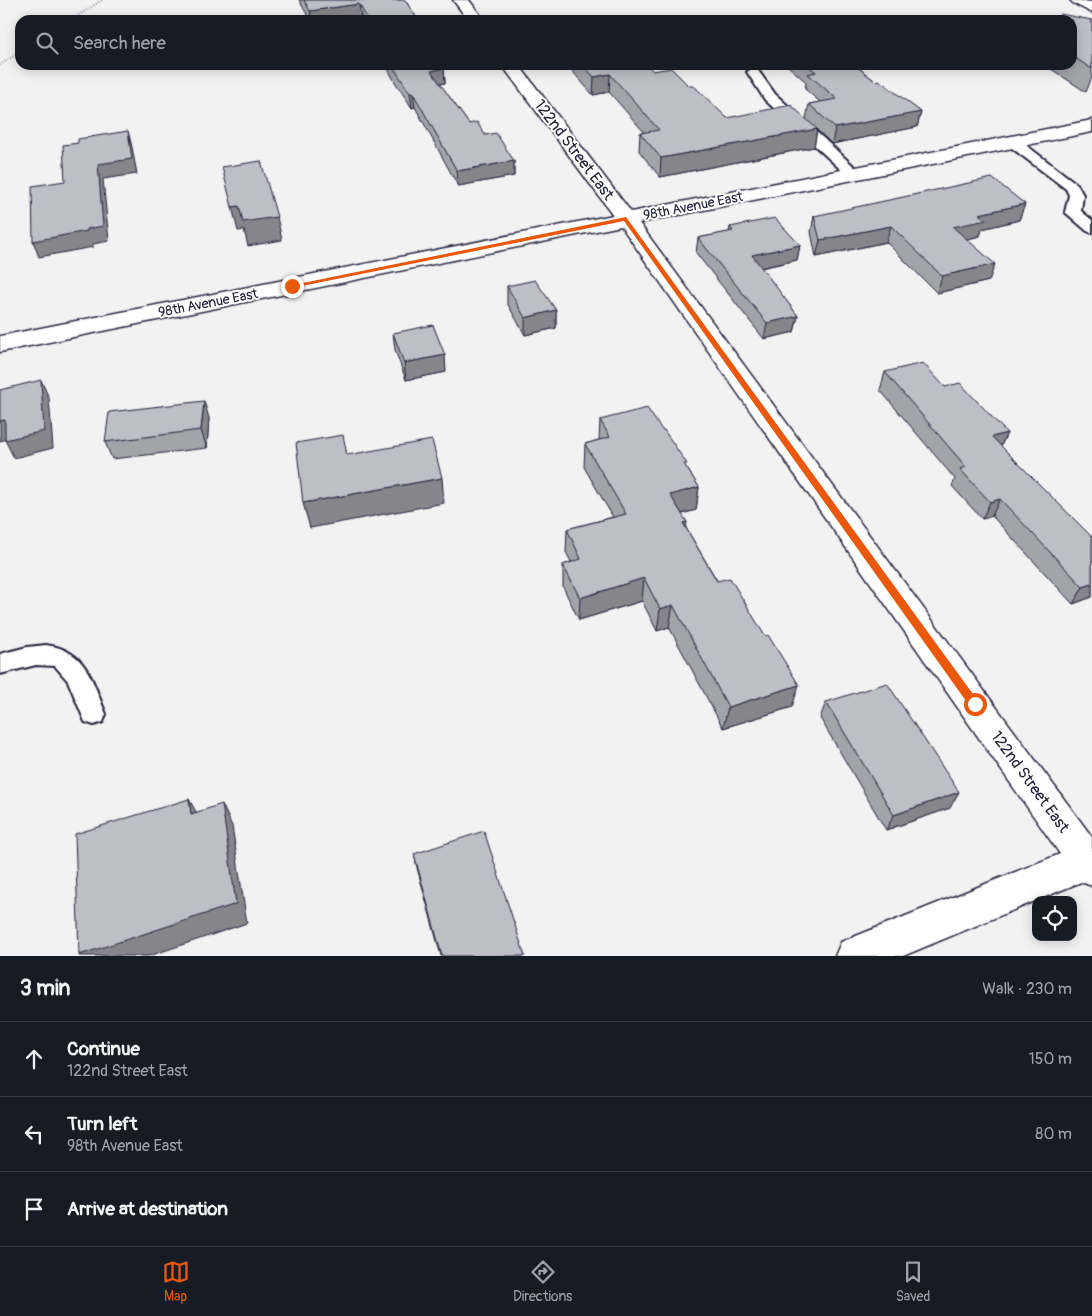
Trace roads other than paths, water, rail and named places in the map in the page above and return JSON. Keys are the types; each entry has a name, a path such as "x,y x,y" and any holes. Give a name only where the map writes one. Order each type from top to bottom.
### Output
{"street":[{"path":"461,0 472,15"},
{"path":"1078,0 1092,8"},
{"name":"122nd Street East","path":"514,70 626,219 1089,865"},
{"name":"98th Avenue East","path":"0,344 1092,126"},
{"path":"855,956 1089,865"}],"lane":[{"path":"753,72 770,97 854,174"},
{"path":"1013,142 1072,187 1076,195 1073,212 1092,228"},
{"path":"0,664 39,654 54,655 70,664 94,714"}]}
